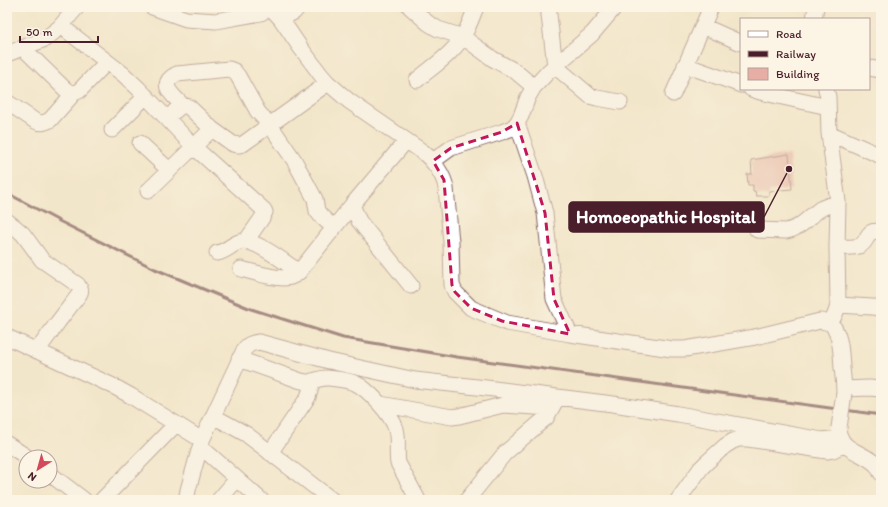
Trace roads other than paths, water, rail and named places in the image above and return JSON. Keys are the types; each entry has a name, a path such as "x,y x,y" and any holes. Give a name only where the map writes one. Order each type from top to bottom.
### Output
{"street":[{"path":"7,54 45,39 61,26 77,7"},
{"path":"160,8 186,19 216,21 262,13 270,7 281,19 321,76 328,83 349,101 423,152 433,161 444,180 446,188 451,242 452,285 455,292 471,308 507,323 672,349 685,349 759,336 820,321 831,322"},
{"path":"281,19 294,12 298,7"},
{"path":"410,7 434,27 463,37 493,59 515,71 534,87"},
{"path":"417,80 457,45 463,37 476,7"},
{"path":"549,7 555,66 590,96 620,102"},
{"path":"433,161 451,148 512,128 521,116 530,92 534,87 548,72 592,34 615,7"},
{"path":"673,94 711,7"},
{"path":"814,18 816,7"},
{"path":"61,26 123,74 194,147 264,210 265,212 262,218 246,241"},
{"path":"703,26 740,43"},
{"path":"23,48 66,90 74,93"},
{"path":"7,102 40,124 45,123 50,120 74,93 79,91 107,62"},
{"path":"685,65 740,86"},
{"path":"870,68 881,70"},
{"path":"328,83 270,124 243,144 239,145 233,144 212,129 189,107 182,105 167,87 168,82 177,74 229,69 234,71 258,112 270,124 294,160 315,199 321,216 334,228"},
{"path":"754,90 828,107"},
{"path":"826,90 828,133 838,202 838,305 831,322"},
{"path":"112,130 146,96"},
{"path":"167,118 182,105"},
{"path":"517,123 535,176 545,213 554,299 570,334"},
{"path":"148,191 212,129"},
{"path":"828,133 881,156"},
{"path":"241,269 276,278 293,277 299,272 352,205 406,141"},
{"path":"140,143 169,170"},
{"path":"757,230 786,231 796,228 822,208 838,202"},
{"path":"352,205 359,221 411,286"},
{"path":"7,221 23,234 42,260 78,285 81,290 37,351"},
{"path":"837,247 859,246 864,243 870,233 875,231 881,232"},
{"path":"217,253 224,252 240,242 246,241 261,247 299,272"},
{"path":"838,305 881,308"},
{"path":"678,500 700,468 725,446 739,439 748,439 827,451 833,450 841,437 844,391 841,346 839,337 831,322"},
{"path":"7,337 113,386 176,424 201,444 261,500"},
{"path":"187,500 188,490 201,444 239,359 247,345 252,343 259,342 329,361 409,379 486,388 554,402"},
{"path":"239,359 301,381 307,382 326,377 348,381 364,388 380,404 395,425 398,463 418,500"},
{"path":"270,452 308,397 312,381"},
{"path":"844,391 877,386"},
{"path":"380,404 452,417 503,405 554,402 614,404 657,410 822,440 841,437 876,461 881,473"},
{"path":"467,500 512,446 546,418 554,402"},
{"path":"214,416 246,434 332,500"},
{"path":"102,500 176,424"},
{"path":"7,444 18,451"},
{"path":"219,500 237,479"},
{"path":"58,484 66,495 84,500"}],"railway":[{"path":"7,193 155,269 251,309 343,338 457,357 881,415"}],"place":[{"name":"Homoeopathic Hospital","path":"789,169"}]}
